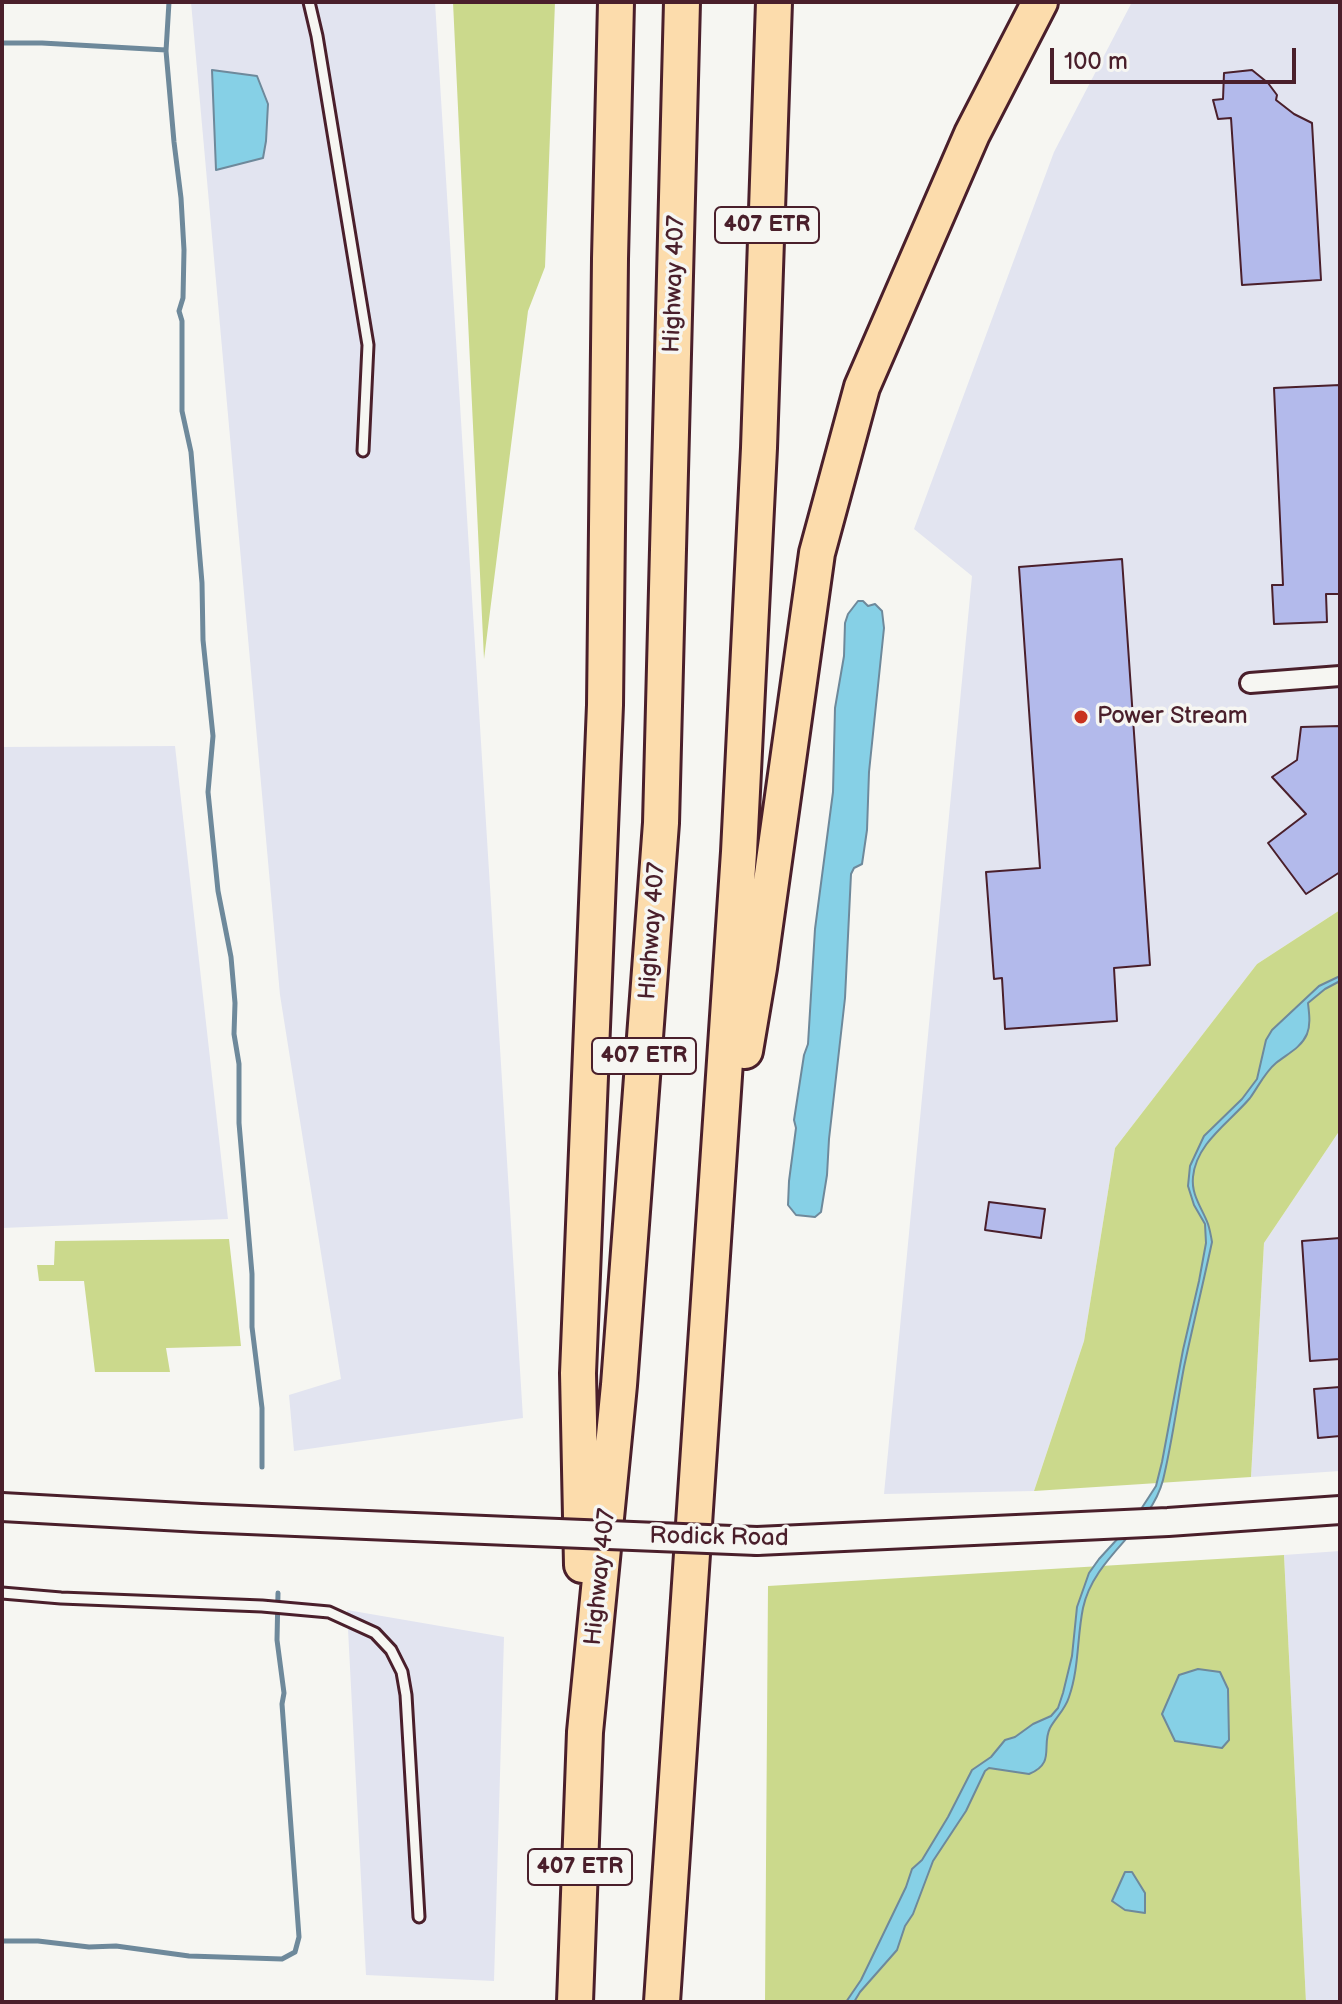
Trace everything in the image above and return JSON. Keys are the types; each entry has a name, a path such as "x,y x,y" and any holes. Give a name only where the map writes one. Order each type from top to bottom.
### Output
{"highway":[{"path":"593,2 604,131 610,259"},
{"path":"585,1732 578,1373 605,705 616,2"},
{"name":"Highway 407","path":"575,2002 585,1732 619,1385 661,823 682,2"},
{"name":"407 ETR","path":"662,2002 739,852 759,464 774,2"},
{"path":"715,1220 759,968 817,553 862,387 972,134 1040,2"}],"main road":[{"name":"Rodick Road","path":"2,1507 757,1541 1168,1522 1340,1510"}],"street":[{"path":"1250,683 1340,676"}],"lane":[{"path":"309,2 368,345 363,451"},
{"path":"2,1593 329,1612 375,1633 391,1650 402,1672 406,1695 419,1917"}],"shaded area":[{"path":"191,2 435,2 523,1418 294,1451 289,1395 341,1379 280,995"},
{"path":"1132,2 1340,2 1340,910 1257,964 1115,1148 1084,1341 1034,1491 884,1494 972,576 914,529 1054,152"},
{"path":"175,746 228,1219 2,1228 2,747"},
{"path":"1340,1130 1340,1471 1251,1477 1264,1243"},
{"path":"1340,1551 1340,2002 1306,2002 1284,1555"},
{"path":"347,1610 504,1637 494,1981 366,1975"}],"green space":[{"path":"453,2 555,2 545,267 528,311 484,659"},
{"path":"1340,910 1340,1130 1264,1243 1251,1477 1034,1491 1084,1341 1115,1148 1257,964"},
{"path":"229,1239 241,1346 166,1348 170,1372 95,1372 84,1281 39,1281 37,1265 54,1265 55,1241"},
{"path":"1284,1555 1306,2002 765,2002 768,1586"}],"water":[{"path":"212,70 257,76 268,104 263,158 216,170"},
{"path":"858,601 868,606 875,604 882,611 884,628 869,772 867,830 862,864 854,868 851,874 845,998 827,1175 821,1212 815,1217 796,1215 788,1205 789,1181 796,1128 794,1120 808,1044 815,929 833,792 835,708 844,656 845,623"},
{"path":"1340,976 1340,981 1308,1003 1309,1026 1301,1043 1268,1071 1250,1098 1207,1143 1195,1165 1194,1190 1212,1242 1163,1480 1147,1514 1098,1573 1089,1590 1083,1608 1072,1686 1065,1706 1050,1728 1045,1759 1037,1770 1029,1774 989,1768 985,1771 966,1811 933,1861 897,1950 854,2002 846,2002 861,1980 912,1869 922,1860 972,1770 991,1757 1005,1740 1051,1716 1058,1708 1072,1656 1077,1607 1089,1573 1132,1523 1156,1486 1162,1462 1206,1243 1205,1224 1188,1186 1190,1166 1204,1136 1242,1099 1257,1079 1266,1040 1272,1030 1319,986"},
{"path":"1198,1669 1220,1672 1228,1689 1229,1740 1222,1748 1175,1741 1162,1714 1179,1675"},
{"path":"1125,1872 1132,1872 1145,1893 1145,1913 1125,1910 1112,1901"}],"building":[{"path":"1252,70 1268,83 1277,95 1276,100 1312,123 1321,280 1242,285 1231,118 1218,119 1213,100 1223,99 1224,73"},
{"path":"1340,385 1340,594 1326,594 1327,622 1274,624 1272,585 1283,585 1274,388"},
{"name":"Power Stream","path":"1122,559 1150,965 1114,968 1117,1021 1005,1029 1002,978 994,979 986,872 1040,868 1019,567"},
{"path":"1340,726 1340,872 1306,894 1268,843 1306,814 1272,777 1297,760 1301,727"},
{"path":"989,1202 1045,1209 1041,1238 985,1230"},
{"path":"1340,1238 1340,1359 1310,1361 1302,1241"},
{"path":"1340,1387 1340,1436 1318,1438 1314,1389"}],"waterway":[{"path":"169,2 166,51 184,250 183,298 179,311 182,321 182,411 191,452 202,583 203,640 213,736 208,792 218,891 231,957 235,1003 239,1123 252,1274 252,1327 262,1408 262,1467"},
{"path":"2,43 166,50"},
{"path":"2,1941 116,1946 189,1956 282,1959 295,1952 299,1937 282,1704 284,1693 277,1640 278,1593"}],"place":[{"name":"Power Stream","path":"1081,717"}]}
